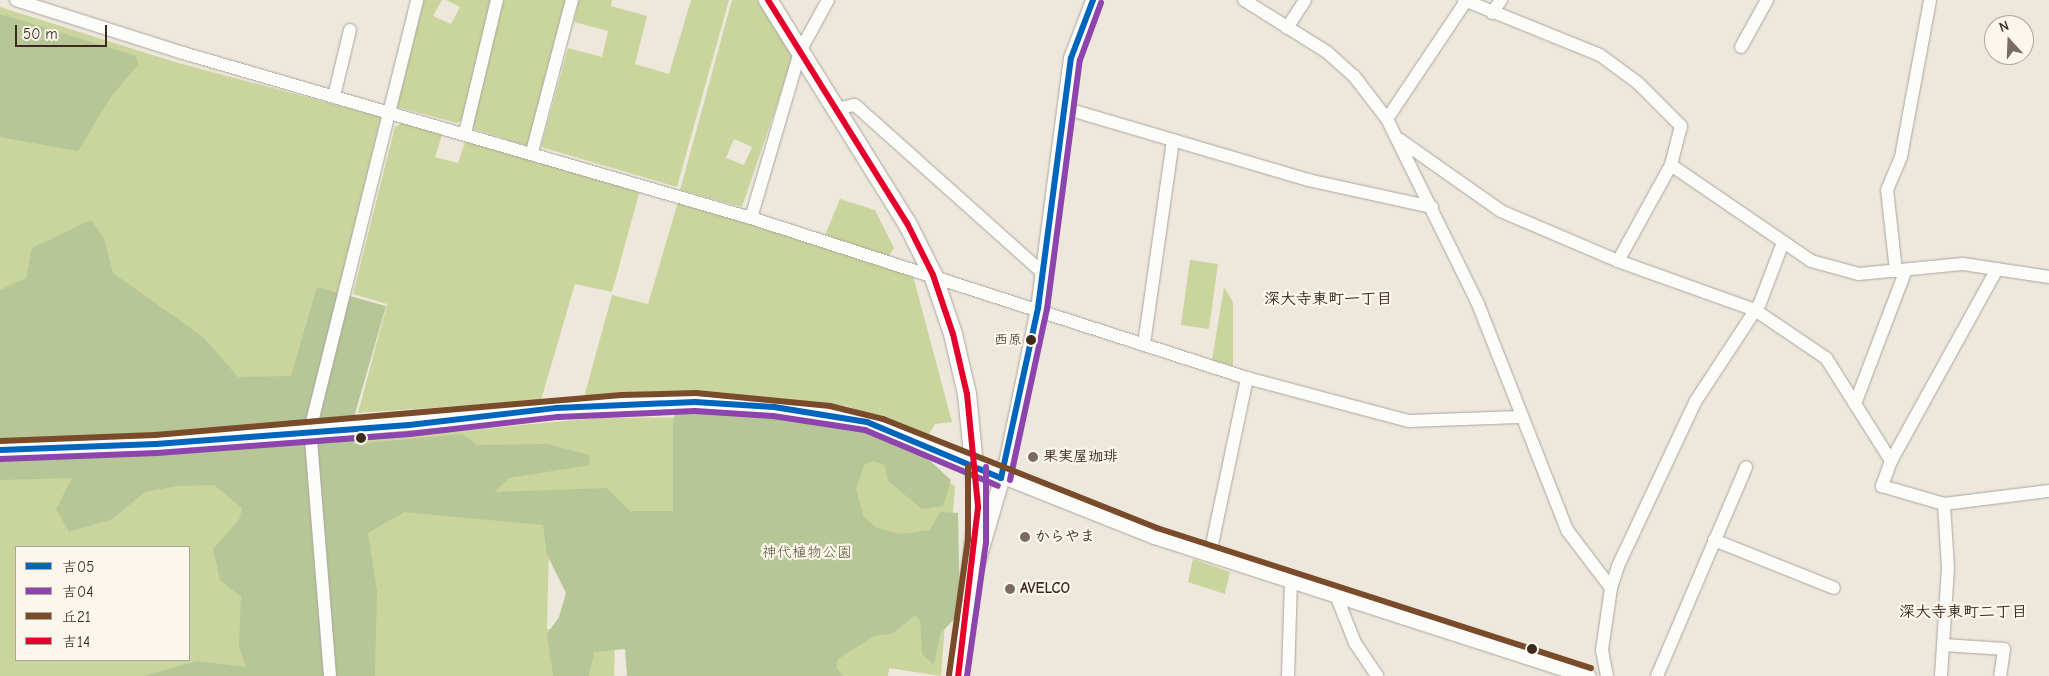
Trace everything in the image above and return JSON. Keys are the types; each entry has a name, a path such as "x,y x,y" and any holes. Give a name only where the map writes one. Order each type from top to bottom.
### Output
{"main road":[{"path":"768,0 837,109 933,275 962,366 977,467 973,576 958,676"}],"street":[{"path":"16,0 59,6 334,96 532,152 751,218 1038,308 1248,378 1409,421 1519,417"},
{"path":"330,676 310,430 417,0"},
{"path":"465,133 497,0"},
{"path":"532,152 572,0"},
{"path":"751,218 800,50 828,0"},
{"path":"973,576 1000,478 1038,308 1074,43 1092,0"},
{"path":"1244,0 1327,52 1354,76 1387,119 1432,207 1478,304 1519,417 1567,530 1610,588"},
{"path":"1287,28 1305,0"},
{"path":"1492,13 1501,0"},
{"path":"1741,47 1767,0"},
{"path":"1855,404 1901,270 1887,190 1901,158 1930,0"},
{"path":"1387,119 1465,1 1600,55 1638,83 1681,126 1671,165 1618,261"},
{"path":"334,96 350,30"},
{"path":"837,109 855,105 1042,272"},
{"path":"1064,108 1119,122 1308,180 1432,207"},
{"path":"1398,138 1488,205 1618,261 1755,310 1826,358 1891,461"},
{"path":"1144,344 1173,140"},
{"path":"1671,165 1782,245 1811,262 1859,274 1963,264 2049,277"},
{"path":"1607,676 1602,650 1610,588 1686,418 1755,310 1782,245"},
{"path":"1997,269 1891,461 1882,486 1944,504 2049,491"},
{"path":"1210,554 1248,378"},
{"path":"0,450 156,444 585,406 711,402 867,422 1000,478 1210,554 1588,676"},
{"path":"1657,676 1746,467"},
{"path":"1941,676 1948,568 1944,504"},
{"path":"1714,540 1834,588"},
{"path":"1288,676 1291,580"},
{"path":"1336,595 1355,643 1376,676"},
{"path":"1944,645 2004,649 2000,676"}],"green space":[{"path":"424,0 442,0 433,16 451,24 460,7 446,0 492,0 462,120 457,123 397,107"},
{"path":"502,0 570,0 527,146 474,129 472,124"},
{"path":"579,0 612,0 611,6 647,16 635,64 669,74 691,0 729,0 677,187 541,147 568,48 602,57 608,31 574,22"},
{"path":"732,0 757,0 793,57 742,207 680,190","holes":["734,139 752,147 744,165 726,158"]},
{"path":"0,7 175,62 381,117 313,396 0,438"},
{"path":"0,14 136,56 138,65 110,98 78,151 0,137"},
{"path":"406,121 443,132 435,157 458,163 466,139 640,190 612,292 575,284 541,400 358,413 387,304 353,294 395,127"},
{"path":"840,199 875,210 894,248 888,257 825,235"},
{"path":"678,202 912,272 952,422 935,424 928,436 847,406 705,391 584,397 612,295 648,304"},
{"path":"91,220 104,238 113,273 203,337 238,377 291,376 317,287 386,306 354,417 354,444 462,434 477,445 548,444 589,455 590,465 509,478 494,492 607,488 630,511 673,511 673,421 677,409 759,412 871,430 916,448 951,480 943,506 922,509 888,481 885,465 873,461 864,465 856,489 864,517 877,528 901,534 930,530 940,512 958,513 960,613 940,634 934,665 922,654 920,621 915,615 892,634 874,636 838,659 836,667 843,676 627,676 625,649 594,652 589,676 553,676 547,634 559,617 566,593 547,555 543,525 404,512 368,533 377,591 375,676 144,676 197,661 246,667 239,646 241,597 220,580 213,549 239,520 242,508 214,485 177,486 145,492 112,519 69,532 56,509 72,478 0,480 0,290 26,278 32,248"},
{"path":"1190,260 1218,264 1209,329 1181,325"},
{"path":"1224,287 1233,302 1233,366 1212,360"},
{"name":"神代植物公園","path":"703,417 875,442 955,486 941,676 889,668 888,676 652,676 549,546 547,629 615,636 614,676 339,676 340,442 598,418"},
{"path":"308,441 326,676 0,676 0,463"},
{"path":"1193,559 1230,572 1225,594 1188,582"}],"transit line":[{"name":"吉14","path":"768,0 907,223 933,275 953,334 967,394 978,507 958,676"},
{"name":"吉05","path":"1001,478 1038,308 1071,58 1093,0"},
{"name":"吉04","path":"1010,480 1047,309 1080,60 1101,3"},
{"name":"丘21","path":"0,441 155,435 621,395 696,393 830,406 883,419 1157,528 1591,668"},
{"name":"吉05","path":"0,450 156,444 409,425 557,408 695,402 774,407 867,422 1001,478"},
{"name":"吉04","path":"0,459 157,453 410,434 558,417 695,411 773,416 865,430 998,486"},
{"name":"丘21","path":"949,675 968,540 968,467"},
{"name":"吉04","path":"967,676 986,542 986,467"}],"place":[{"name":"西原","path":"1031,340"},
{"name":"果実屋珈琲","path":"1033,457"},
{"name":"からやま","path":"1025,537"},
{"name":"AVELCO","path":"1010,589"}],"district":[{"name":"深大寺東町一丁目","path":"1328,299"},
{"name":"深大寺東町二丁目","path":"1963,612"}]}
